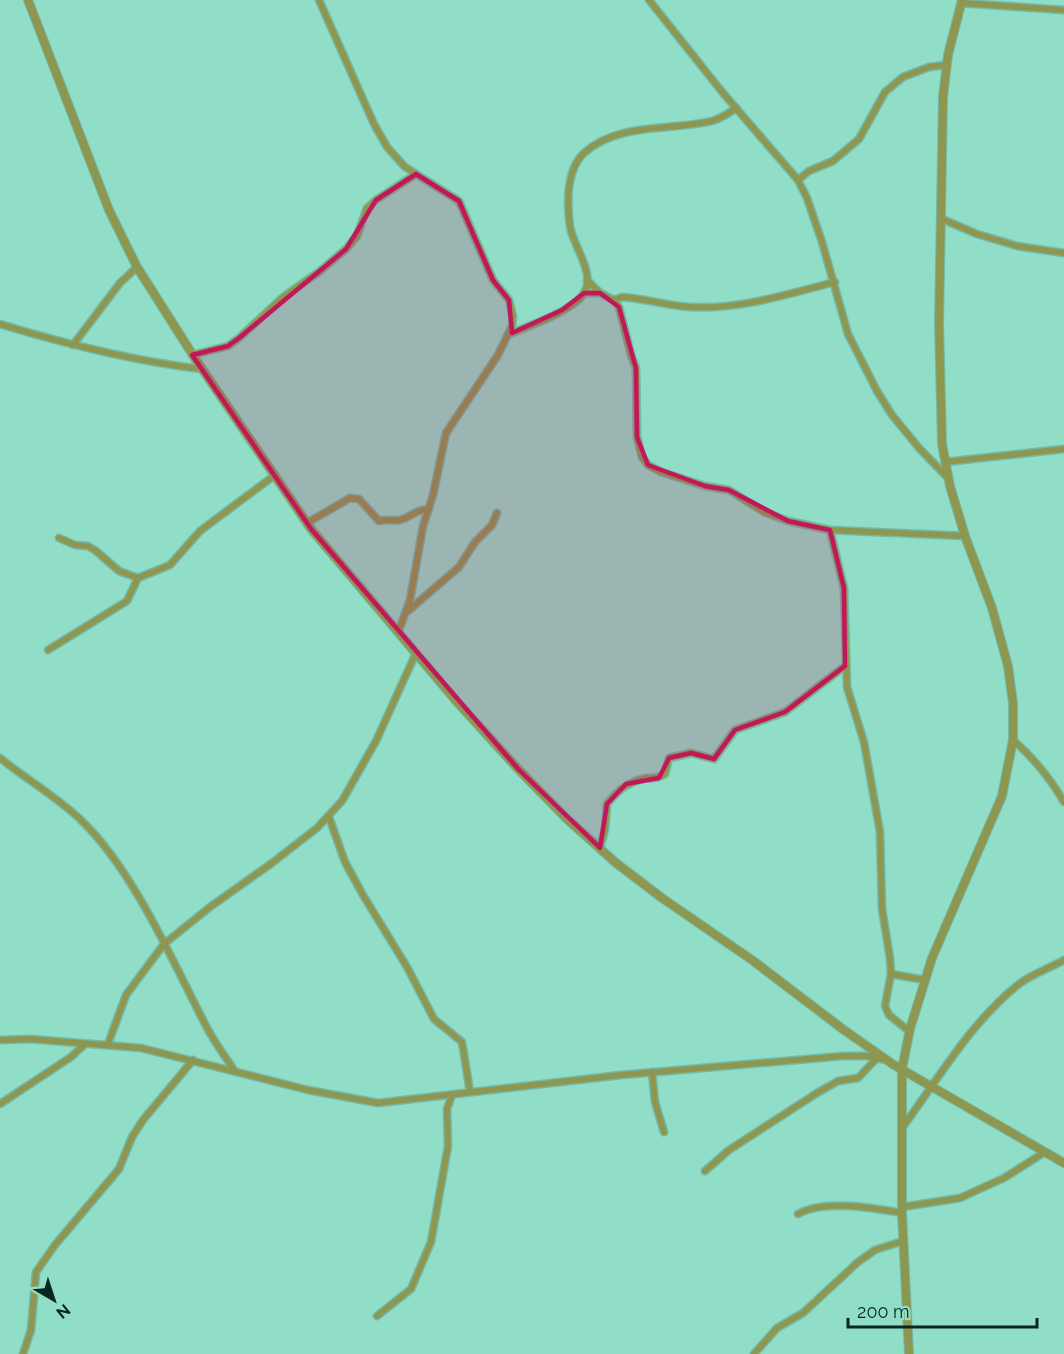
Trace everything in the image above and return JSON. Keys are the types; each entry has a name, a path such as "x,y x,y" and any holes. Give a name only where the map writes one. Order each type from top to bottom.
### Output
{"street":[{"path":"28,0 109,210 137,267 192,355 307,523 457,702 518,769 600,848 662,898 752,960 844,1030 902,1070 1064,1163"},
{"path":"319,0 378,132 387,147 405,166 459,201 494,279 509,300 513,316 509,334 498,355 446,433 423,526 407,611 398,633"},
{"path":"649,0 736,108 798,180 807,198 835,282 848,334 892,415 949,479"},
{"path":"909,1354 902,1210 902,1070 909,1031 941,936 1002,796 1013,740 1013,703 1008,666 992,609 965,536 945,462 939,323 943,97 946,65 961,2 1064,10"},
{"path":"798,180 808,171 833,161 859,139 885,92 903,77 929,67 946,65"},
{"path":"509,334 541,322 581,298 584,293 586,272 571,228 569,204 572,172 584,153 601,141 628,132 714,121 736,108"},
{"path":"192,355 228,346 239,338 282,298 320,272 346,249 357,236 367,208 416,174"},
{"path":"942,219 977,234 1017,246 1064,253"},
{"path":"73,345 120,283 137,267"},
{"path":"587,280 600,293 614,300 619,307 630,355 636,368 637,437 642,457 648,465 661,472 705,486 729,490 764,512 788,521 830,530 965,536"},
{"path":"614,300 622,297 691,307 731,306 835,282"},
{"path":"584,293 600,293"},
{"path":"0,324 73,345 160,364 202,369"},
{"path":"945,462 1064,449"},
{"path":"48,650 127,601 138,578 170,565 200,531 275,475"},
{"path":"307,523 350,498 359,499 378,520 399,520 419,509 429,509"},
{"path":"407,611 459,567 475,542 492,525 496,513"},
{"path":"830,530 844,588 847,687 864,742 880,832 882,909 891,974 885,1006 889,1014 909,1031"},
{"path":"59,538 96,550 119,571 138,578"},
{"path":"108,1044 126,995 164,944 241,884 272,863 329,817 342,801 376,741 417,653"},
{"path":"600,848 606,829 607,804 626,784 660,778 665,774 669,758 691,753 714,759 735,730 785,712 845,666"},
{"path":"1013,740 1030,755 1051,780 1064,802"},
{"path":"0,758 82,821 117,862 164,944 206,1026 234,1071"},
{"path":"329,817 345,862 407,967 434,1019 462,1042 470,1092"},
{"path":"902,1128 955,1052 987,1012 1021,982 1064,960"},
{"path":"891,974 925,980"},
{"path":"0,1040 30,1039 141,1048 308,1090 378,1103 652,1072 843,1056 867,1056 887,1060"},
{"path":"0,1104 71,1057 85,1044"},
{"path":"705,1171 729,1150 817,1093 838,1081 858,1078 876,1059"},
{"path":"22,1354 31,1330 36,1272 119,1168 132,1137 143,1120 193,1060"},
{"path":"652,1072 655,1102 664,1131"},
{"path":"376,1316 411,1288 430,1242 448,1146 447,1109 452,1095"},
{"path":"798,1214 811,1208 825,1207 902,1210 960,1198 1004,1178 1045,1152"},
{"path":"754,1354 777,1328 803,1313 858,1262 875,1250 903,1241"}],"highlighted area":[{"path":"416,174 459,201 493,280 509,300 512,333 562,310 584,293 600,293 619,307 636,368 637,437 648,465 705,486 729,490 788,521 830,530 844,588 845,666 785,712 735,730 714,759 691,753 669,758 659,778 626,784 607,804 600,848 518,769 311,529 192,355 228,346 239,338 346,249 376,200"}]}
